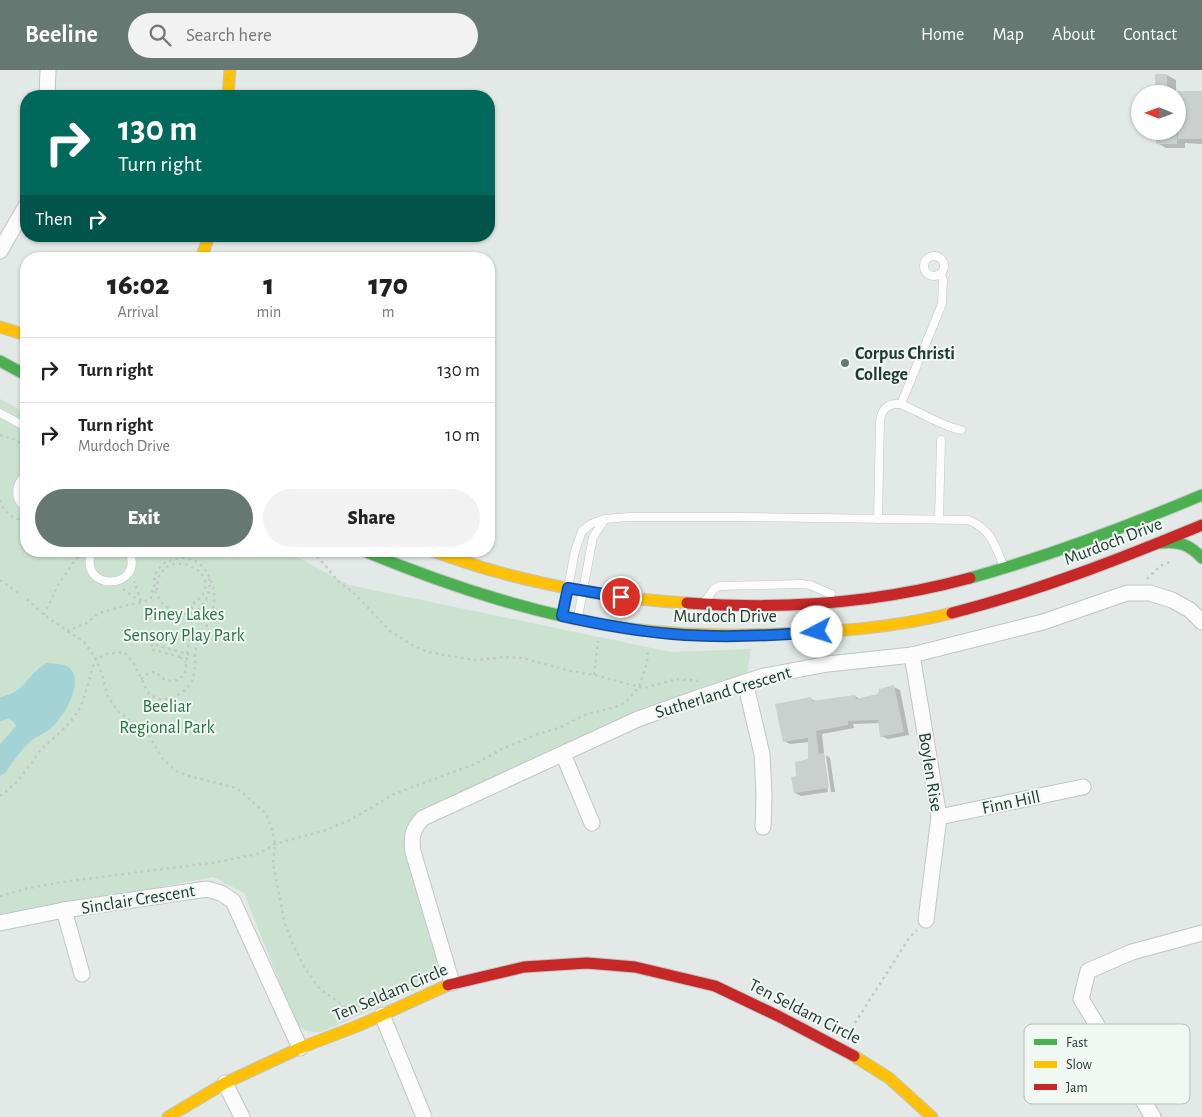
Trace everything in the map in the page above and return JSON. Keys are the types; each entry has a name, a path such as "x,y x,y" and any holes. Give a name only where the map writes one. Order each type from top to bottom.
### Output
{"main road":[{"path":"228,90 230,70"},
{"path":"0,327 20,333"},
{"path":"0,361 20,373"},
{"name":"Murdoch Drive","path":"378,557 474,594 578,620 644,631 684,635 784,635 909,622 986,603 1090,570 1154,544 1199,510"},
{"name":"Murdoch Drive","path":"451,557 497,572 568,588 647,601 783,605 884,596 941,584 1004,568 1199,510"},
{"path":"1154,544 1174,541 1185,543 1202,558"},
{"name":"Ten Seldam Circle","path":"168,1117 225,1083 300,1048 360,1025 452,983 524,967 608,964 635,967 716,986 840,1047 889,1078 932,1117"}],"street":[{"path":"47,90 48,70"},
{"path":"0,252 20,217"},
{"name":"Sutherland Crescent","path":"452,983 411,841 415,828 422,818 638,719 772,674 828,664 912,654 1044,622 1127,593 1150,593 1172,600 1190,610 1202,622"},
{"name":"Boylen Rise","path":"912,654 939,817 926,920"},
{"path":"745,682 762,754 763,828"},
{"path":"563,754 592,823"},
{"name":"Finn Hill","path":"939,817 1083,787"},
{"name":"Sinclair Crescent","path":"0,923 64,910 207,889 221,892 233,901 300,1048"},
{"path":"64,910 82,974"},
{"path":"1096,1024 1081,999 1088,971 1132,952 1202,933"},
{"path":"382,1015 424,1117"},
{"path":"225,1083 242,1117"},
{"path":"1146,1104 1154,1117"}],"lane":[{"path":"901,404 942,304 943,280 941,274"},
{"path":"0,371 20,375"},
{"path":"878,518 881,413 884,408 890,405 901,404 951,428 961,430"},
{"path":"0,413 20,424"},
{"path":"938,519 941,440"},
{"path":"20,481 17,494 20,502"},
{"path":"562,616 575,551 582,531 591,524 605,519 629,517 968,520 980,525 995,545 1004,568"},
{"path":"578,620 593,537 605,519"},
{"path":"91,557 90,563 95,575 100,580 113,582 119,581 129,572 132,557"},
{"path":"704,604 714,589 719,586 810,585 844,600"}],"path":[{"path":"0,435 17,440 20,443"},
{"path":"0,500 7,513 20,521"},
{"path":"44,615 58,584 77,557"},
{"path":"0,796 22,777 42,749 76,714 96,659 107,654 124,652 134,664 149,694 160,699 174,697 187,688 193,679 197,642 206,626 214,602 214,588 208,574 200,563 190,559 174,559 168,561 154,578 152,598 142,603 100,613 88,623 67,631"},
{"path":"141,679 150,673 156,672 161,678 169,682 179,680 185,674 194,619 191,606 202,598 205,582 198,570 192,566 172,565 166,568 160,575 157,584 158,598"},
{"path":"198,570 203,566"},
{"path":"153,588 158,598 169,610 182,615 190,614 198,610 207,598 210,590 208,574"},
{"path":"0,580 21,595"},
{"path":"27,599 44,615 84,642 96,659 107,695 117,710 150,737 162,758 168,764 178,772 226,785 244,793 266,814 275,844 274,864 284,921 292,942 304,968 320,990 352,1012 360,1025"},
{"path":"594,675 599,639 606,641"},
{"path":"186,662 180,657 151,649 152,644 195,658"},
{"path":"0,896 62,882 218,862 257,854 275,844 334,826 352,819 394,794 475,764 502,749 538,734 559,728 588,714 616,707 626,702 639,687 644,674 648,647 643,647"},
{"path":"840,1047 909,938 926,920"}],"green space":[{"name":"Beeliar Regional Park","path":"0,399 20,410 20,557 297,557 349,585 671,652 751,649 747,675 641,709 560,750 423,813 414,819 406,829 404,844 439,962 436,974 431,983 321,1032 306,1030 295,1022 244,893 213,877 0,917"}],"water":[{"path":"47,663 62,664 70,668 75,682 71,699 57,722 30,742 5,773 0,776 0,744 16,726 13,721 8,719 0,721 0,697 15,692 34,672"}],"building":[{"path":"1155,74 1167,74 1167,85 1155,85"},
{"path":"1186,91 1202,91 1202,139 1186,139"},
{"path":"1156,140 1177,140 1177,144 1156,144"},
{"path":"894,685 904,732 880,737 878,720 848,721 848,725 816,731 819,754 824,753 829,788 794,793 791,777 796,776 795,762 808,759 808,738 783,742 775,704 811,697 812,701 855,695 856,699 878,694 879,689"}],"traffic: fast":[{"path":"0,361 20,372"},
{"path":"970,578 1087,540 1202,495"},
{"path":"1160,543 1183,544 1193,549 1202,558"},
{"path":"379,557 429,577 496,599 563,616 632,629"}],"traffic: slow":[{"path":"228,90 230,70"},
{"path":"203,252 207,242"},
{"path":"0,327 20,333"},
{"path":"450,557 489,570 568,588 615,596 687,603"},
{"path":"632,629 668,633 738,635 796,633 886,626 952,613"},
{"path":"168,1117 225,1083 300,1048 360,1025 448,985"},
{"path":"854,1056 889,1078 932,1117"}],"traffic: jam":[{"path":"952,613 1016,595 1078,574 1202,525"},
{"path":"687,603 758,606 865,599 935,587 970,578"},
{"path":"448,985 524,967 587,963 635,967 715,986 778,1016 854,1056"}],"place":[{"name":"Corpus Christi College","path":"845,363"}],"route":[{"path":"621,597 568,588 562,616 635,629 684,635 784,635 817,632"}],"park label":[{"name":"Piney Lakes Sensory Play Park","path":"184,624"}]}
